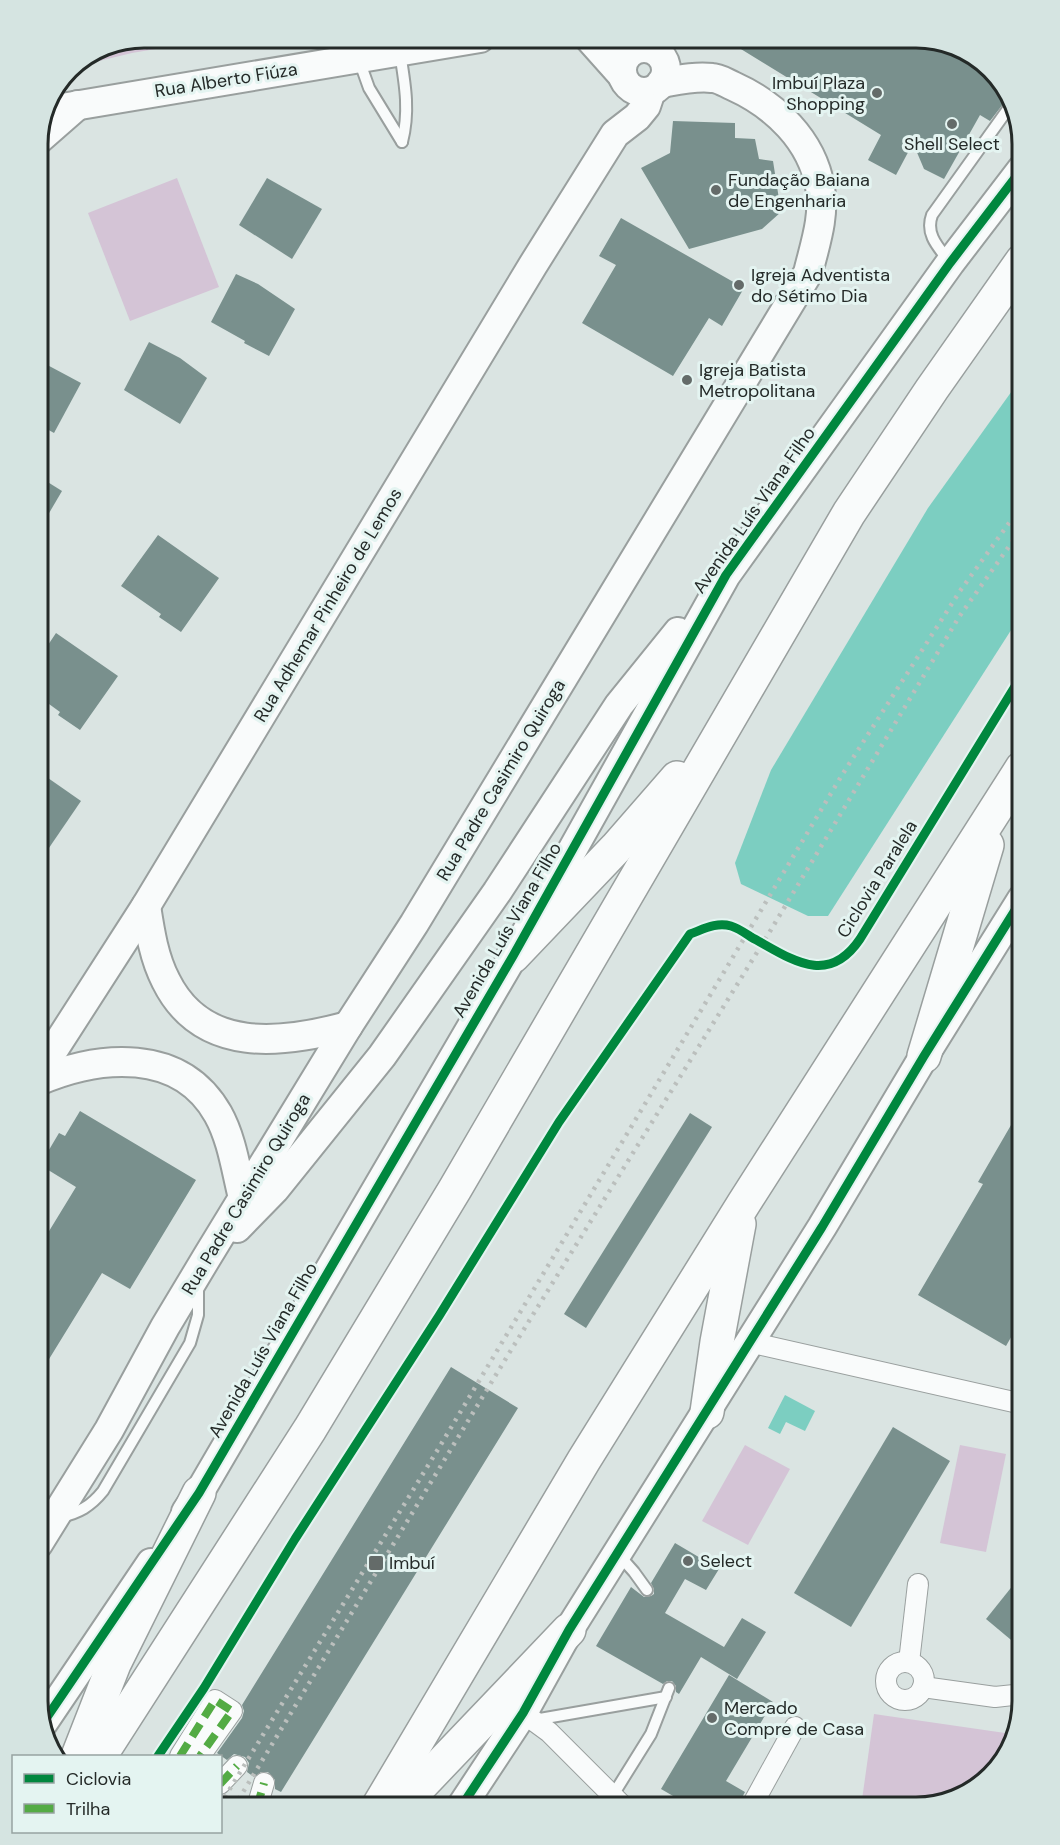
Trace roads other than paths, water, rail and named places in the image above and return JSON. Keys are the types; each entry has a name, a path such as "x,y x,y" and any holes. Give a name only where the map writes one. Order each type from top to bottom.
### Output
{"highway":[{"path":"101,1755 310,1430 472,1160 849,513 932,389 1012,276"},
{"path":"513,956 616,848 726,723"},
{"path":"384,1797 584,1460 744,1203 1012,785"},
{"path":"924,1056 998,807"},
{"path":"707,1412 717,1342 744,1203"},
{"path":"78,1755 114,1664 199,1493"},
{"path":"410,1797 569,1630"}],"main road":[{"name":"Rua Alberto Fiúza","path":"55,109 418,48"},
{"path":"606,48 640,67"},
{"name":"Rua Adhemar Pinheiro de Lemos","path":"48,1058 146,906 615,134 616,120 640,67"},
{"name":"Rua Padre Casimiro Quiroga","path":"48,1528 109,1430 202,1265 426,903 808,273 820,231 822,210 820,188 815,165 793,130 771,109 747,92 714,78 677,80 640,67"},
{"path":"49,130 78,105"},
{"name":"Avenida Luís Viana Filho","path":"49,1714 199,1493 513,956 726,574 950,263 1012,183"},
{"path":"202,1265 275,1189 382,1056 497,892 619,705 726,574"},
{"path":"146,906 155,954 165,980 174,997 189,1014 208,1027 254,1040 277,1040 322,1034 348,1026"},
{"path":"468,1797 528,1716 569,1630 822,1227 924,1056 1012,916"},
{"path":"48,1078 78,1067 134,1062 162,1066 185,1078 204,1095 218,1114 227,1136 243,1198"}],"street":[{"path":"749,1342 1012,1402"},
{"path":"909,1662 918,1584"},
{"path":"909,1662 915,1664 923,1674 923,1687 916,1696 904,1700 892,1695 888,1690 886,1678 892,1667 909,1662"},
{"path":"923,1687 995,1697 1012,1695"},
{"path":"181,1755 215,1700 232,1711 201,1755"},
{"path":"187,1755 216,1712 221,1715 193,1755"},
{"path":"528,1716 614,1797"},
{"path":"757,1797 795,1727"},
{"path":"222,1782 237,1766"},
{"path":"260,1797 264,1782"}],"lane":[{"path":"358,58 369,87 402,142 408,105 399,51"},
{"path":"950,263 932,240 929,223 932,215 1006,111"},
{"path":"617,1554 634,1572 646,1590"},
{"path":"528,1716 668,1692 651,1734 620,1797"}],"railway":[{"path":"225,1797 440,1446 842,775 960,591 1012,519"},
{"path":"240,1797 508,1355 769,933 959,617 1012,542"}],"place":[{"name":"Imbuí Plaza Shopping","path":"877,93"},
{"name":"Shell Select","path":"952,124"},
{"name":"Fundação Baiana de Engenharia","path":"716,190"},
{"name":"Igreja Adventista do Sétimo Dia","path":"739,285"},
{"name":"Igreja Batista Metropolitana","path":"687,380"},
{"name":"Select","path":"688,1561"},
{"name":"Imbuí","path":"376,1563"},
{"name":"Mercado Compre de Casa","path":"712,1718"}]}
